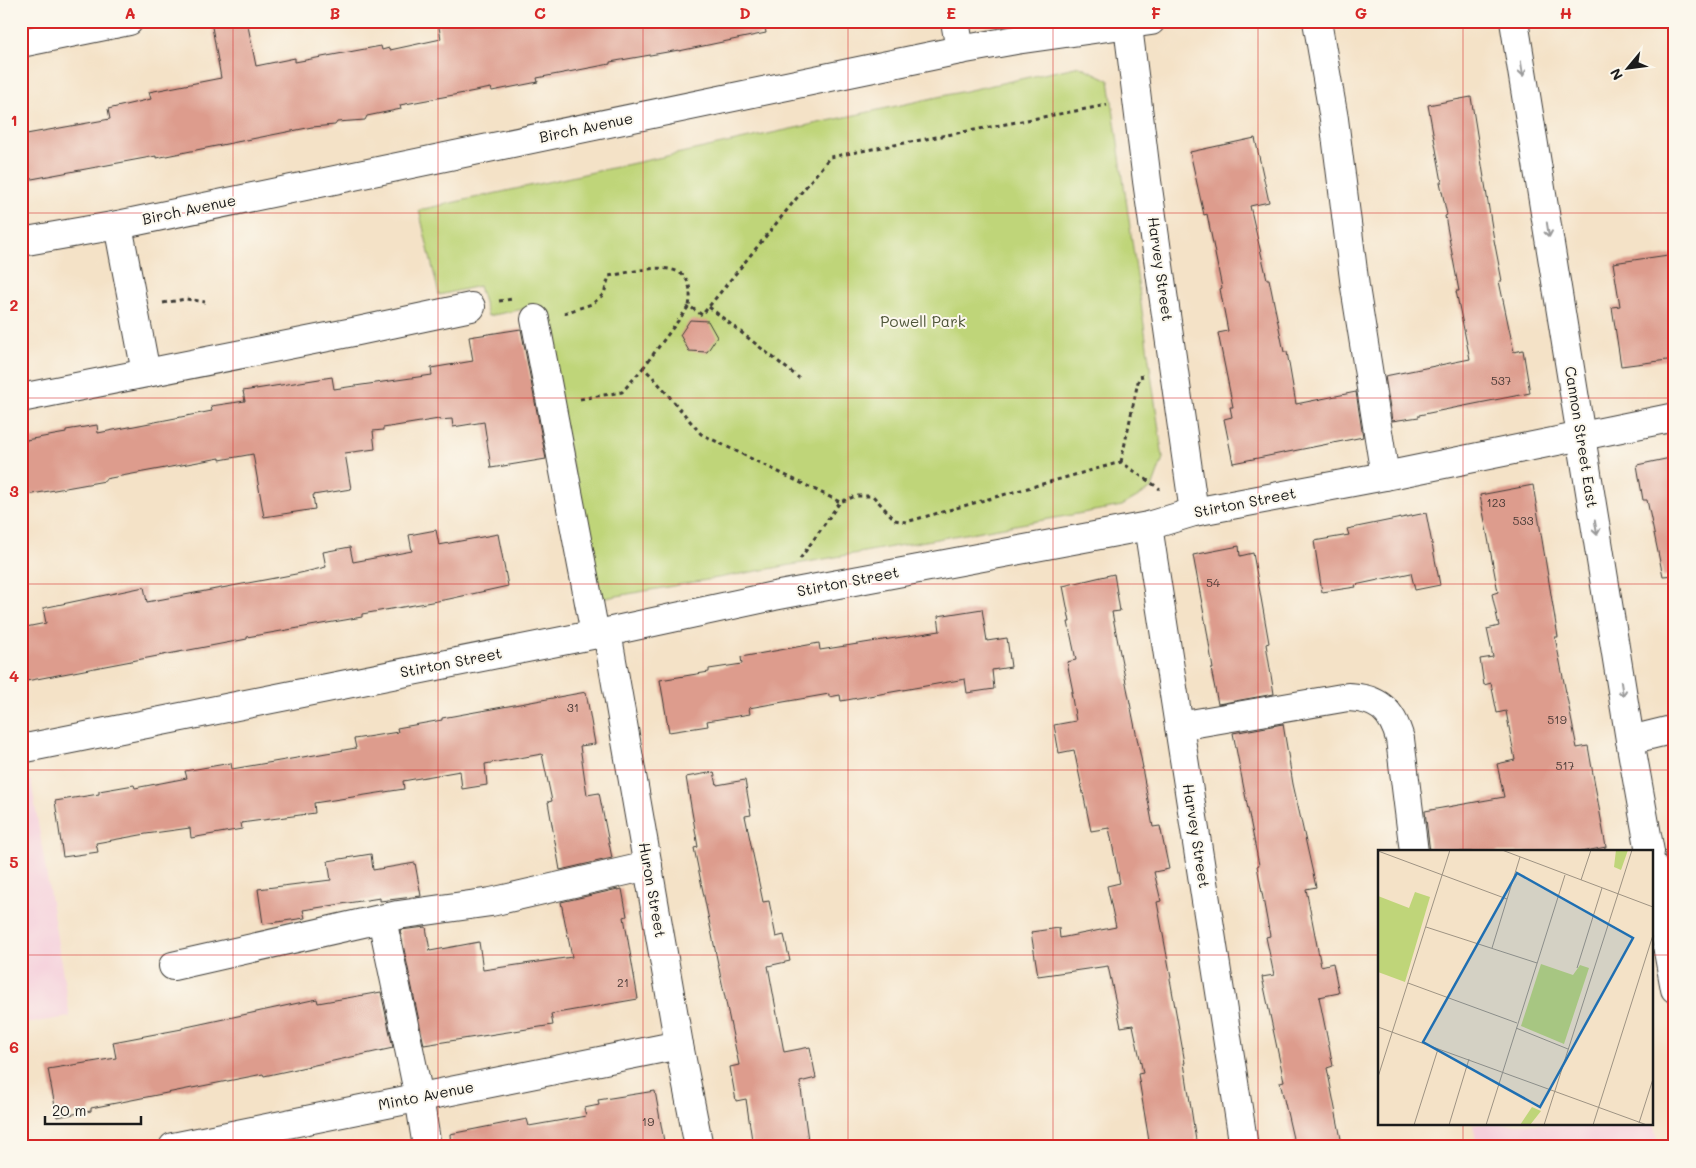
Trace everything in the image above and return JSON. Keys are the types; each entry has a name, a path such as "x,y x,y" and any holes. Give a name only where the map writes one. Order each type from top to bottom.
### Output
{"street":[{"path":"21,43 129,21"},
{"path":"955,21 960,50"},
{"path":"1317,21 1334,119 1355,287 1385,476"},
{"name":"Cannon Street East","path":"1514,21 1630,740 1650,850"},
{"name":"Birch Avenue","path":"21,242 118,225 960,50 1016,40 1140,24"},
{"name":"Harvey Street","path":"1140,24 1138,99 1147,181 1194,512"},
{"path":"118,225 146,373"},
{"path":"21,398 471,307"},
{"name":"Huron Street","path":"535,319 550,404 601,633 648,866 699,1147"},
{"name":"Stirton Street","path":"21,750 601,633 774,596 1148,526 1194,512 1385,476 1675,417"},
{"name":"Harvey Street","path":"1148,526 1244,1147"},
{"path":"1179,726 1348,697 1362,698 1376,703 1388,712 1396,724 1400,739 1414,850"},
{"path":"1630,740 1675,729"},
{"path":"173,966 382,919 491,902 648,866"},
{"path":"1654,875 1675,989"},
{"path":"382,919 419,1097 426,1147"},
{"name":"Minto Avenue","path":"173,1147 238,1140 419,1097 679,1045"}],"path":[{"path":"689,306 702,315 709,308 830,157 1138,99"},
{"path":"550,404 622,392 643,368 689,306 690,287 679,272 670,268 660,267 609,276 604,294 592,304 563,314"},
{"path":"471,307 519,298"},
{"path":"134,309 186,299 205,302"},
{"path":"709,308 799,378"},
{"path":"643,368 701,434 840,502"},
{"path":"1121,462 1139,377 1174,372"},
{"path":"774,596 840,502 856,496 873,496 895,520 906,522 1121,462"},
{"path":"1121,462 1194,512"}],"shaded area":[{"path":"31,780 70,1017 21,1024 21,781"},
{"path":"1654,1124 1658,1147 1477,1147 1473,1126 1654,1126"}],"green space":[{"name":"Powell Park","path":"1080,66 1109,80 1163,458 1152,488 1122,506 600,599 539,306 488,316 479,286 439,295 419,210"}],"building":[{"path":"211,21 247,21 256,66 295,58 295,62 381,46 382,50 389,48 390,50 441,39 438,21 764,21 766,33 679,51 610,62 610,64 537,78 538,82 492,91 491,88 400,105 401,109 367,116 365,120 337,122 335,125 312,127 156,158 156,156 21,181 21,135 110,119 108,109 151,99 149,92 221,78"},
{"path":"1471,97 1502,281 1499,281 1514,352 1523,350 1530,393 1392,421 1385,376 1470,359 1456,291 1459,291 1428,105"},
{"path":"1255,138 1269,202 1250,206 1267,279 1269,279 1284,352 1287,352 1296,404 1356,392 1363,437 1233,463 1224,419 1232,417 1230,407 1233,407 1218,333 1228,331 1220,289 1222,288 1207,214 1204,215 1190,152"},
{"path":"1675,254 1675,359 1621,366 1612,307 1620,306 1613,263"},
{"path":"690,320 708,321 717,337 707,352 689,351 680,335"},
{"path":"521,329 546,459 491,468 484,422 453,427 452,419 439,419 373,431 375,449 345,453 351,489 313,495 315,509 264,517 253,454 220,460 220,458 21,496 21,442 26,440 66,433 66,430 97,425 98,433 212,411 211,406 245,401 243,391 332,377 334,389 432,375 431,368 473,361 469,337"},
{"path":"1675,457 1675,575 1663,576 1647,500 1643,500 1637,465"},
{"path":"1533,485 1558,637 1555,637 1577,748 1588,746 1606,847 1591,850 1430,850 1425,811 1504,797 1497,764 1515,760 1506,711 1497,713 1491,683 1484,685 1480,659 1493,657 1487,629 1499,626 1492,594 1498,592 1480,495"},
{"path":"1426,513 1440,585 1415,590 1411,573 1355,585 1356,587 1322,592 1314,541 1349,535 1347,529"},
{"path":"436,530 439,545 498,534 508,586 449,599 362,614 362,617 247,637 247,639 21,682 21,628 46,623 43,608 144,587 147,602 296,574 326,567 323,552 350,547 353,562 412,551 409,535"},
{"path":"1239,546 1240,556 1253,553 1269,643 1266,644 1274,694 1218,704 1193,555"},
{"path":"1114,574 1120,611 1112,612 1153,827 1160,826 1169,869 1154,872 1161,901 1157,902 1185,1063 1197,1147 1150,1147 1138,1074 1143,1073 1133,1025 1121,1027 1108,966 1038,976 1031,932 1059,928 1060,938 1116,927 1107,886 1120,883 1109,828 1091,831 1074,750 1059,753 1054,725 1076,721 1067,662 1076,660 1063,586"},
{"path":"982,609 987,641 1007,638 1011,667 992,670 994,689 967,693 965,679 841,701 840,695 829,697 829,694 749,708 750,714 707,721 708,726 669,732 660,680 709,672 709,669 742,664 741,657 819,643 820,650 940,631 938,616"},
{"path":"586,692 595,744 580,746 587,795 599,793 612,858 560,870 548,802 552,801 542,754 485,764 487,785 462,789 460,771 403,781 404,789 314,803 315,813 241,823 242,829 191,838 190,828 146,834 96,843 98,852 63,857 55,801 99,794 99,791 134,785 135,788 187,778 185,771 231,763 232,769 356,748 354,739 398,732 397,728"},
{"path":"1283,724 1293,784 1316,887 1306,889 1321,966 1333,963 1339,993 1319,997 1333,1066 1327,1068 1342,1144 1328,1147 1295,1147 1280,1082 1284,1081 1262,977 1274,975 1266,937 1270,936 1257,866 1259,865 1233,733"},
{"path":"714,772 717,785 745,780 751,815 745,816 763,902 769,901 776,937 784,935 790,961 768,966 784,1052 810,1047 816,1078 800,1082 809,1147 753,1147 746,1099 736,1101 730,1067 739,1065 694,848 698,847 686,777"},
{"path":"371,854 373,870 415,863 421,896 380,901 380,898 303,910 305,918 263,924 258,889 331,880 328,861"},
{"path":"622,889 627,916 624,917 638,999 551,1014 553,1025 424,1045 400,930 426,927 430,951 479,942 483,970 572,957 561,902"},
{"path":"381,992 393,1048 264,1076 263,1074 91,1108 91,1111 57,1117 48,1069 116,1058 113,1042 182,1029 317,999 318,1003"},
{"path":"655,1091 665,1147 451,1147 450,1134 527,1119 529,1126 586,1116 584,1108 599,1105 598,1100"}]}
